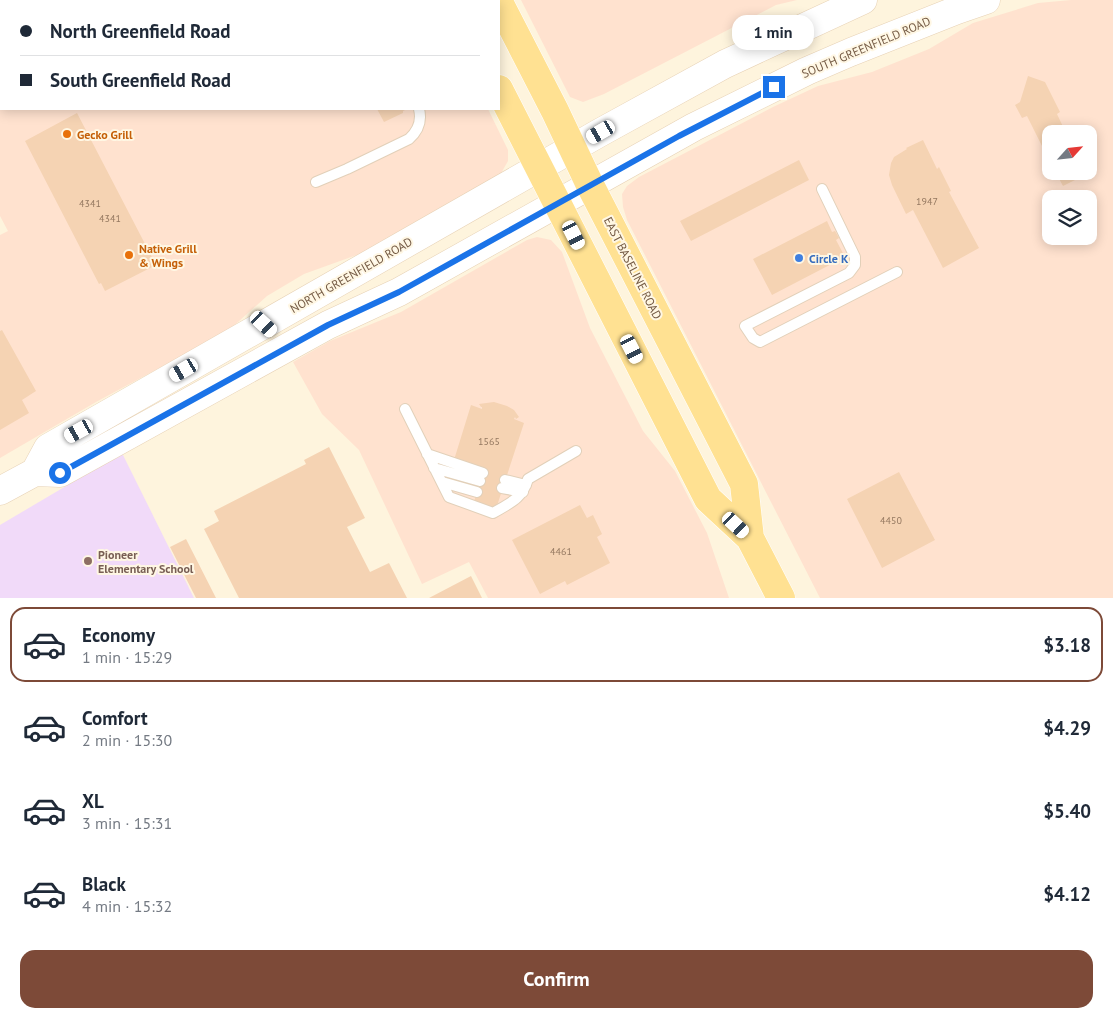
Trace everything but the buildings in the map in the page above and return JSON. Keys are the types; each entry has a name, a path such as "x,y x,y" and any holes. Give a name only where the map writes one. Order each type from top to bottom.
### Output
{"main road":[{"path":"573,148 725,64 863,0"},
{"name":"SOUTH GREENFIELD ROAD","path":"590,185 694,128 807,71 885,38 986,0"},
{"name":"EAST BASELINE ROAD","path":"500,5 590,185 744,484 750,538"},
{"name":"EAST BASELINE ROAD","path":"500,91 708,499 750,538 781,598"},
{"name":"NORTH GREENFIELD ROAD","path":"35,472 48,448 573,148"},
{"path":"0,491 35,472 60,473 328,325 399,292 590,185"},
{"path":"264,324 288,347"},
{"path":"136,398 161,418"}],"lane":[{"path":"316,182 409,139 416,132 418,126 420,114 418,110"},
{"path":"822,189 855,257 855,265 849,273 745,326 753,338 760,342 897,272"},
{"path":"405,409 449,497 493,513 512,501 525,489 528,479 576,451"},
{"path":"427,454 481,477 434,468"},
{"path":"442,482 477,492"},
{"path":"503,484 525,489"},
{"path":"498,498 512,501"}],"shaded area":[{"path":"521,0 797,0 776,5 604,94 583,102 570,97"},
{"path":"1071,0 1113,0 1113,598 820,598 627,220 622,194 627,186 639,177 773,107 818,86 872,72 929,49 973,23 1038,3"},
{"path":"0,110 488,110 508,150 508,161 500,175 365,252 304,274 267,296 228,331 96,402 0,458 0,235 8,231 0,216"},
{"path":"537,237 551,240 562,252 590,328 643,431 675,471 707,533 729,598 488,598 469,562 422,584 359,450 322,414 293,362 330,341 401,312 527,240"},
{"name":"Pioneer Elementary School","path":"122,453 194,598 0,598 0,525"}],"place":[{"name":"Gecko Grill","path":"67,134"},
{"name":"Native Grill & Wings","path":"129,255"},
{"name":"Circle K","path":"799,258"},
{"name":"Pioneer Elementary School","path":"88,561"}],"route":[{"path":"60,473 328,325 399,292 618,169 774,87"}]}
